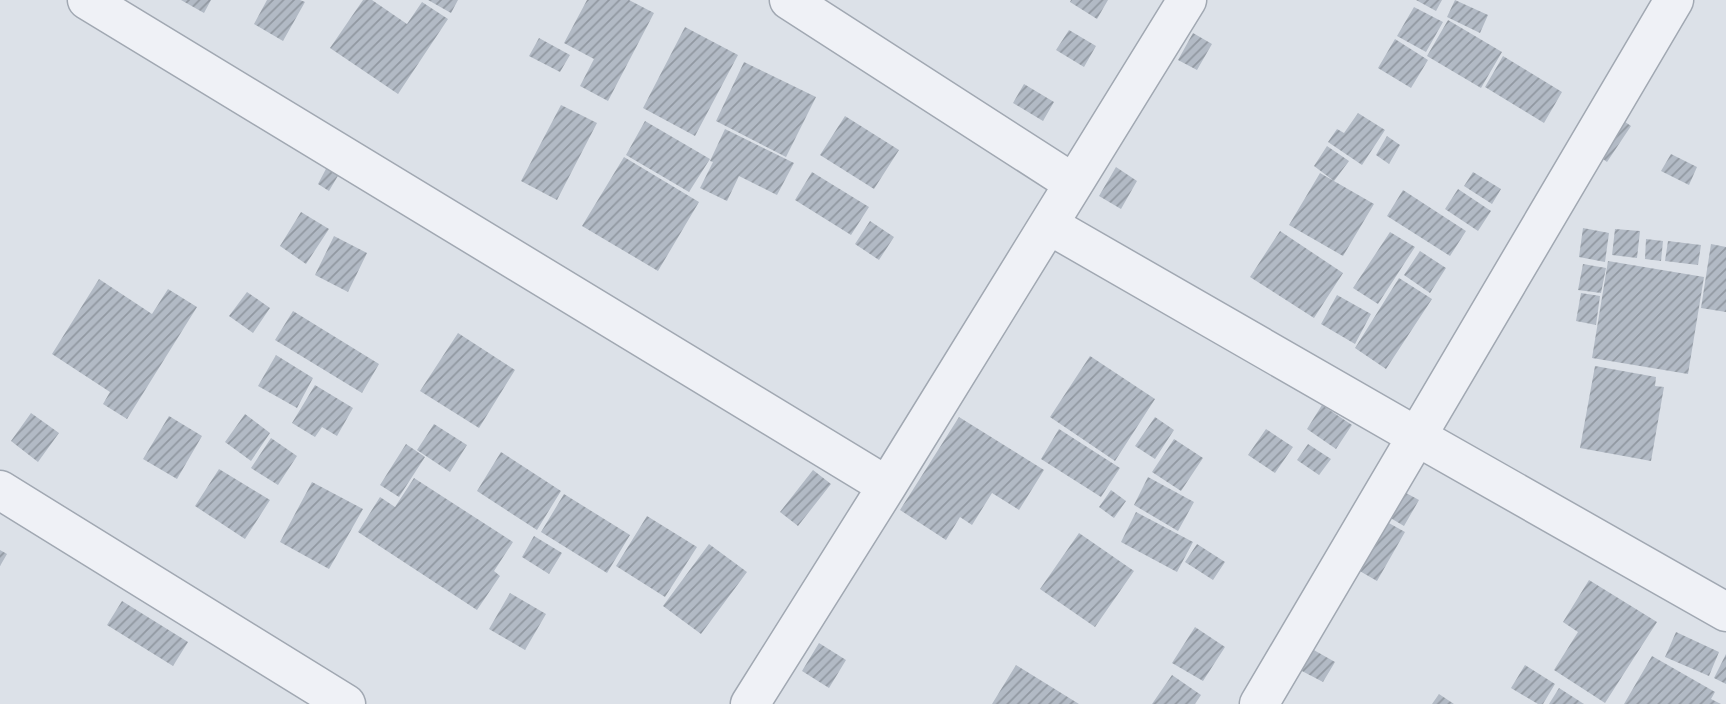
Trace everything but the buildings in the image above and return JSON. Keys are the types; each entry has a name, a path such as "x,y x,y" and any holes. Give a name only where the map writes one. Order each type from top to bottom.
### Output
{"street":[{"path":"87,0 887,486"},
{"path":"789,0 1073,183"},
{"path":"750,704 1187,0"},
{"path":"1259,704 1674,0"},
{"path":"1049,225 1726,612"},
{"path":"0,490 346,704"}]}
